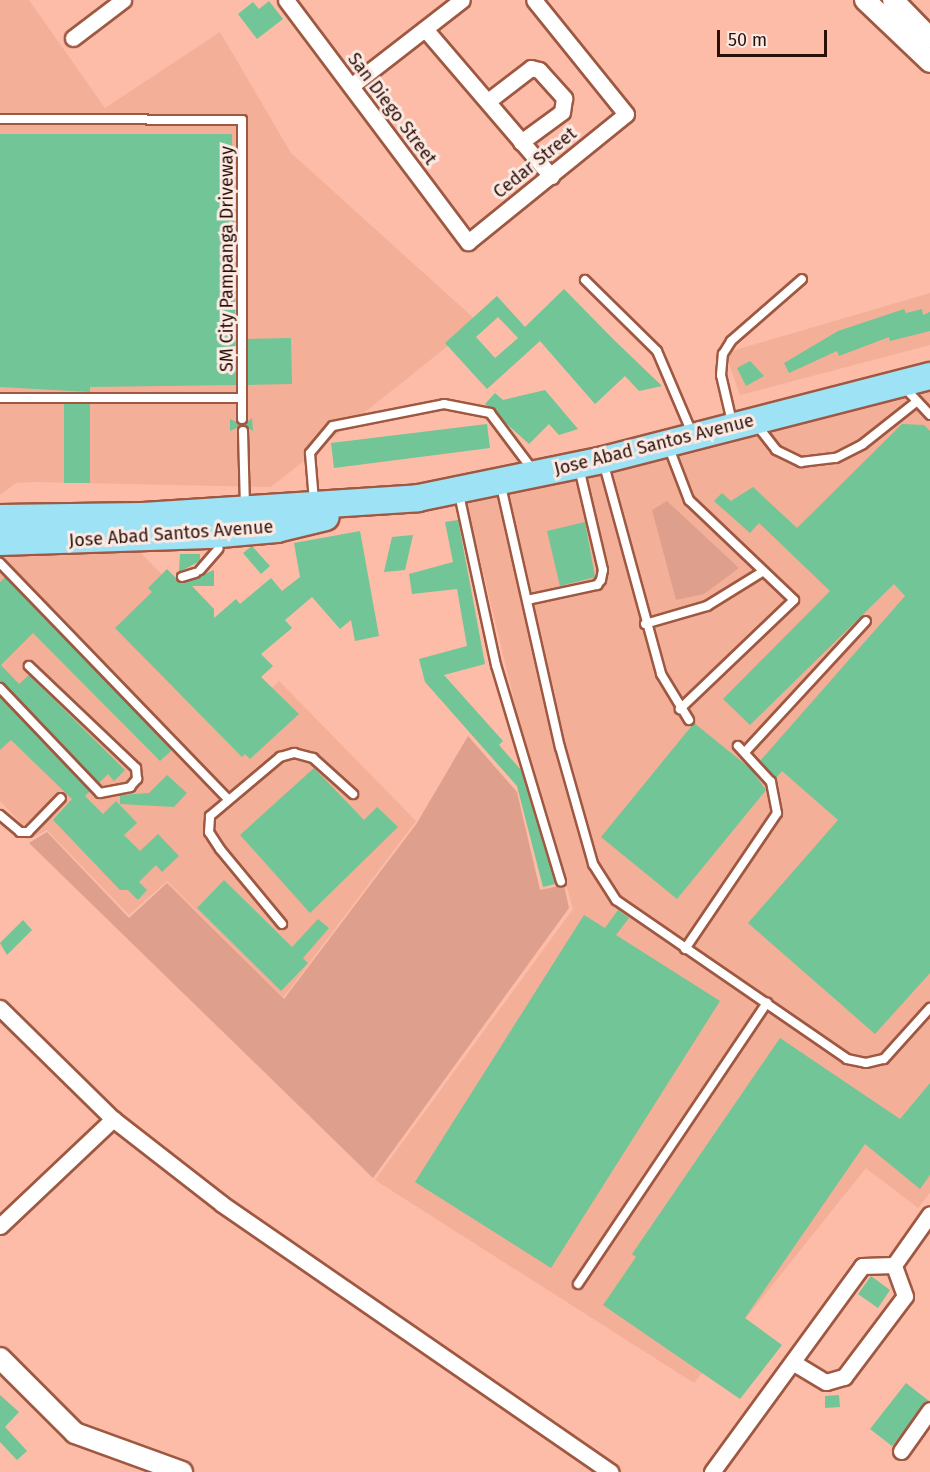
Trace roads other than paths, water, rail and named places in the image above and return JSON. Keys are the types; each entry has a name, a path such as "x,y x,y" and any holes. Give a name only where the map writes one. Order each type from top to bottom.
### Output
{"highway":[{"name":"Jose Abad Santos Avenue","path":"0,518 99,529 277,529 376,504 591,463 743,424 908,393 930,376"},
{"name":"Jose Abad Santos Avenue","path":"0,542 245,510 376,504"}],"street":[{"name":"San Diego Street","path":"286,0 468,242"},
{"path":"351,86 462,0"},
{"name":"Cedar Street","path":"468,242 626,114 534,0"},
{"path":"865,0 930,62"},
{"path":"893,0 930,38"},
{"path":"73,38 115,2"},
{"path":"425,29 551,176"},
{"path":"488,101 531,68 538,70 564,98 562,112 521,142"},
{"path":"0,1008 113,1119 222,1204 610,1472"},
{"path":"0,1226 113,1119"},
{"path":"894,1265 930,1214"},
{"path":"794,1363 826,1382 844,1377 905,1296 894,1265"},
{"path":"712,1472 794,1363 862,1266 894,1265"},
{"path":"0,1358 75,1433 182,1472"},
{"path":"901,1451 930,1410"}],"lane":[{"name":"SM City Pampanga Driveway","path":"0,119 242,120 242,398 0,398"},
{"path":"802,279 739,334 723,354 721,375 743,424 776,450 801,462 836,458 863,444 908,393 930,415"},
{"path":"585,280 657,351 694,437"},
{"path":"242,398 242,419"},
{"path":"314,506 310,453 323,434 341,422 444,404 490,413 536,474"},
{"path":"243,431 245,510"},
{"path":"667,444 689,500 794,600 680,709"},
{"path":"527,600 597,585 601,580 603,570 591,463"},
{"path":"591,463 661,674 680,709 689,720"},
{"path":"500,482 560,747 593,864 616,900 847,1059 866,1063 884,1059 930,1008"},
{"path":"458,490 496,665 561,881"},
{"path":"182,577 197,572 218,549"},
{"path":"0,563 228,799"},
{"path":"645,624 707,606 762,572"},
{"path":"745,752 866,621"},
{"path":"0,688 100,794 130,787 137,779 136,768 29,666"},
{"path":"685,949 777,813 771,782 738,746"},
{"path":"282,924 209,832 210,816 280,757 294,753 313,758 353,794"},
{"path":"0,815 20,832 28,831 61,798"},
{"path":"578,1284 767,1003"}]}
